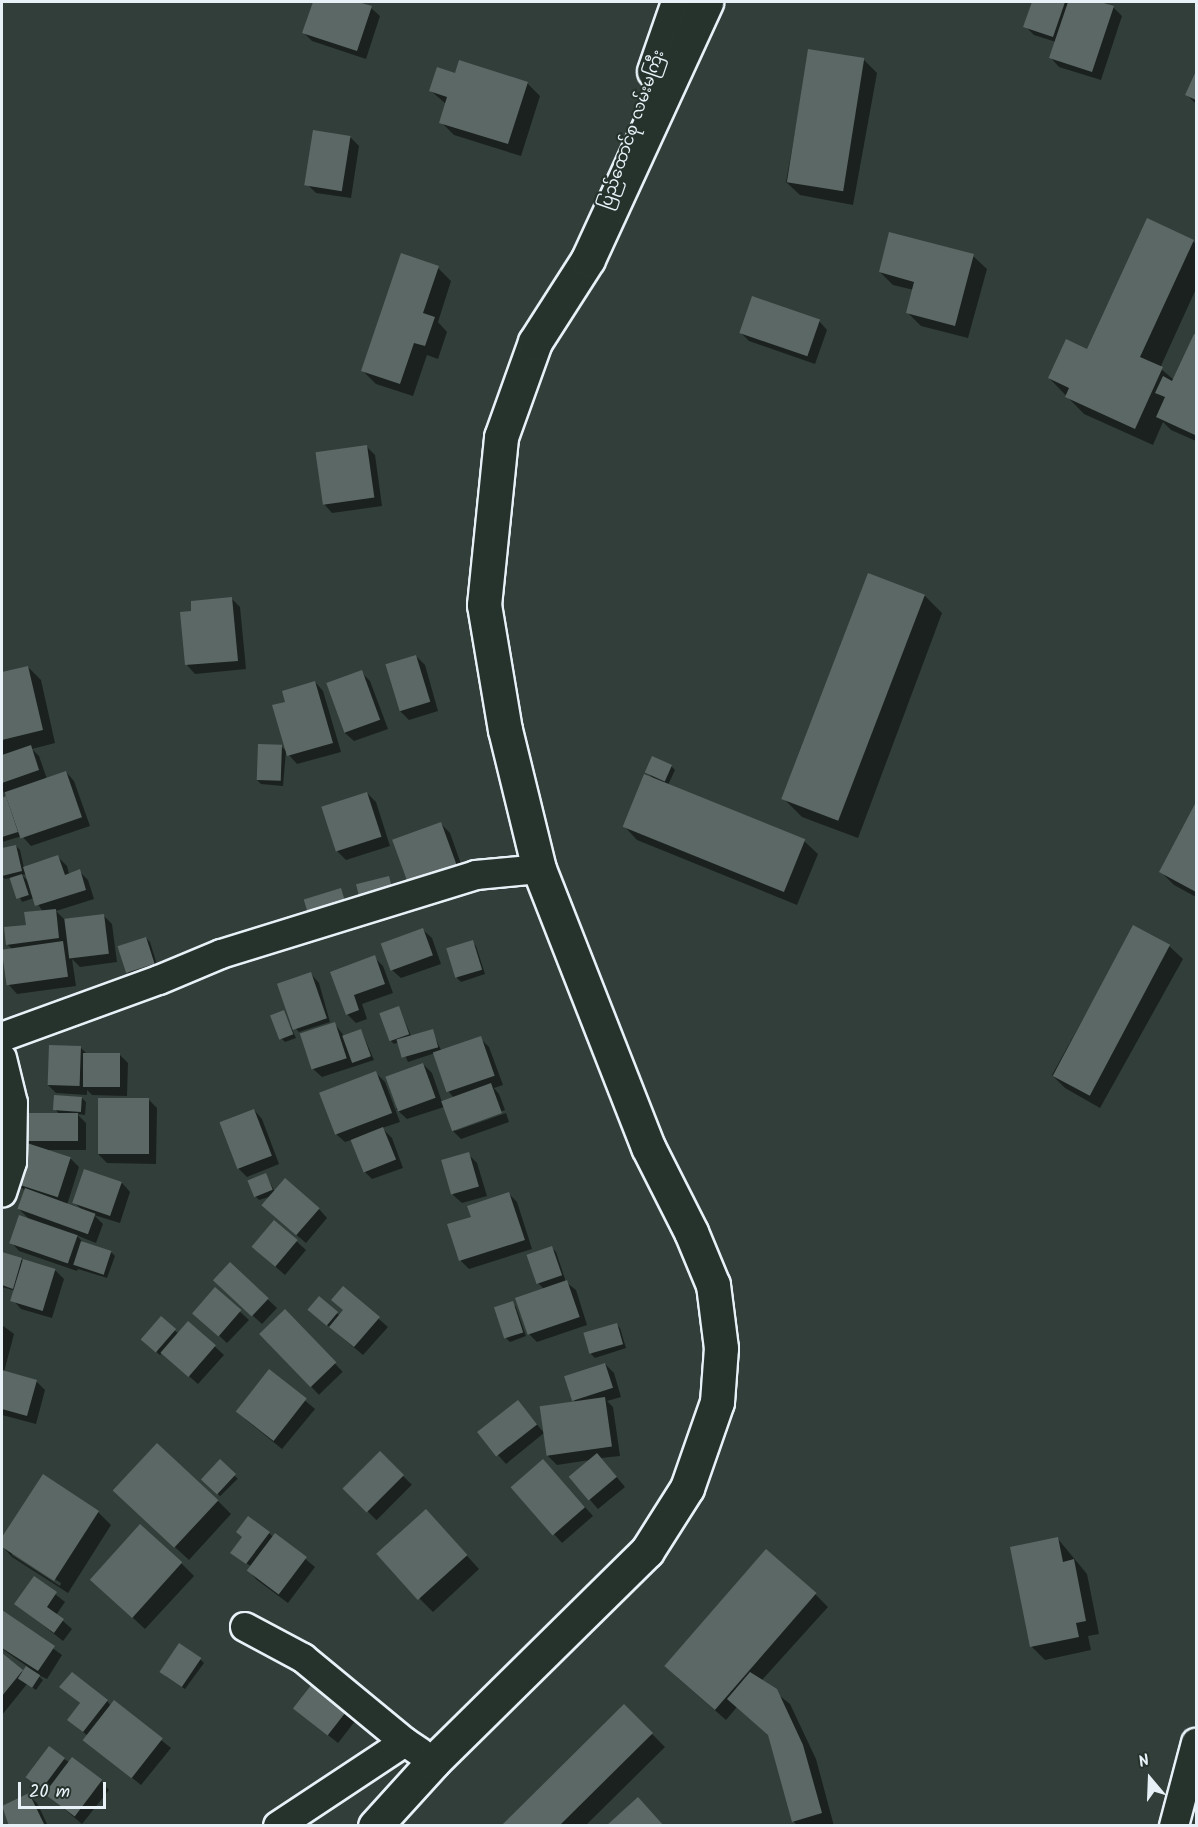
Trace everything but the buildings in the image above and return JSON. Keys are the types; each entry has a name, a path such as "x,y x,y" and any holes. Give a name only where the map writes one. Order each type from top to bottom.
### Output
{"main road":[{"name":"ပြည်ထောင်စု လမ်းမကြီး","path":"588,259 678,2"},
{"path":"375,1826 434,1761 647,1551 687,1488 717,1402 721,1348 713,1285 691,1232 648,1147 539,869 505,730 484,605 501,437 535,342 588,259 706,2"}],"street":[{"path":"2,1037 159,980 221,954 476,875 539,869"},
{"path":"2,1058 13,1103 12,1162 2,1192"},
{"path":"245,1627 303,1658 405,1742 434,1761"},
{"path":"278,1826 405,1742"},
{"path":"1174,1826 1197,1743"}]}
